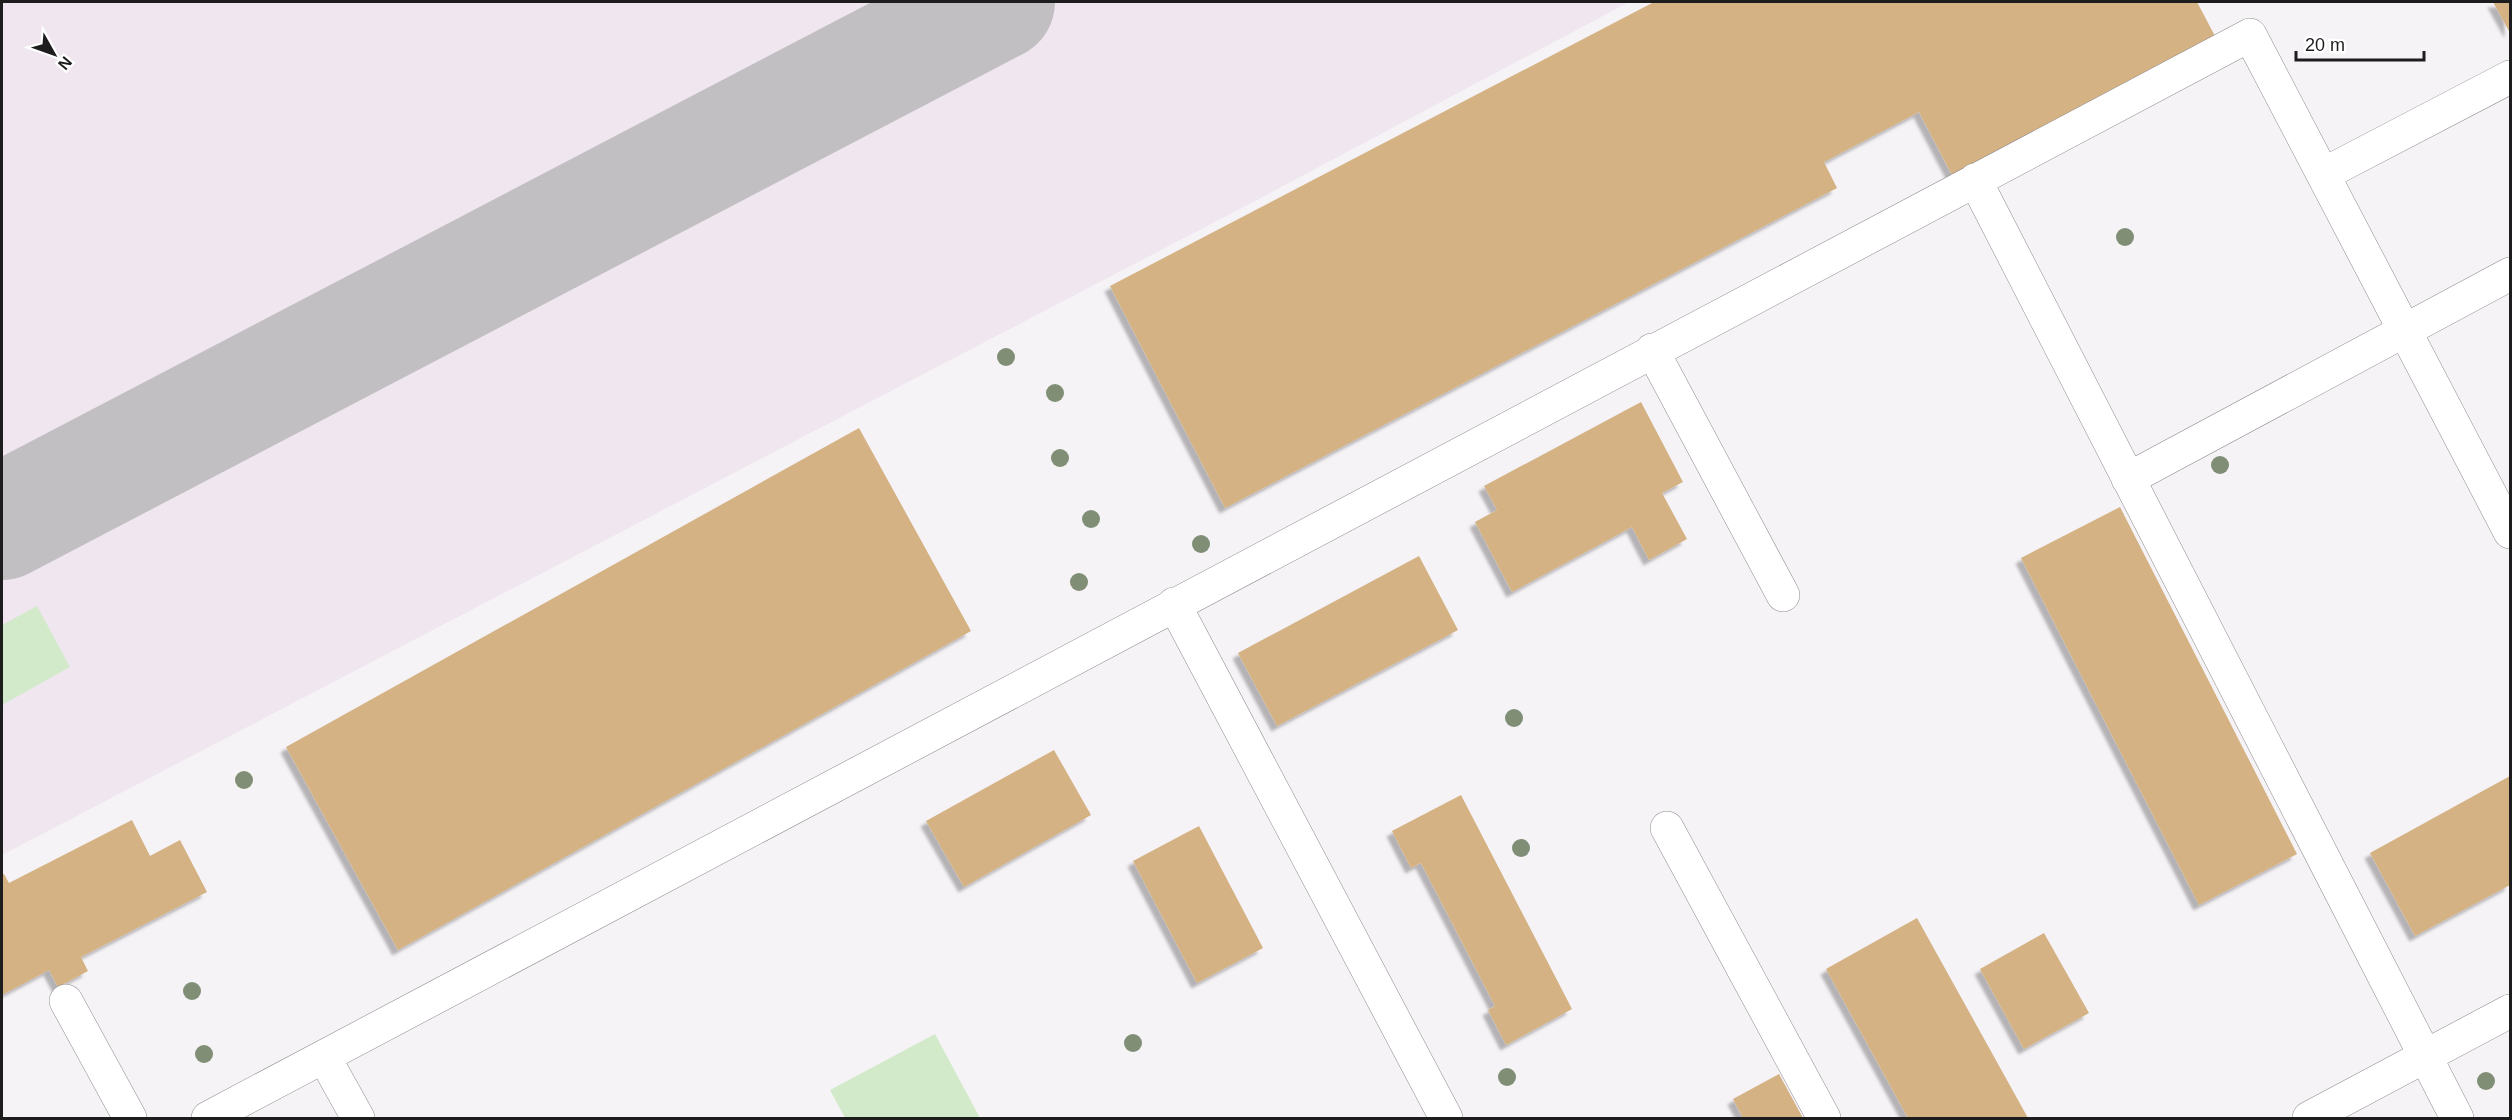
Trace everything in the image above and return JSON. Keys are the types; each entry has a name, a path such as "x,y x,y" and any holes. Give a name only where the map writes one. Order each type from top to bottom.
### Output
{"lane":[{"path":"208,1119 1652,350 2250,35 2511,532"},
{"path":"2324,174 2511,76"},
{"path":"1975,180 2457,1119"},
{"path":"2128,480 2511,274"},
{"path":"1652,350 1783,595"},
{"path":"1174,604 1446,1119"},
{"path":"1667,828 1824,1119"},
{"path":"66,1001 130,1119"},
{"path":"2309,1119 2511,1011"},
{"path":"324,1057 358,1119"}],"shaded area":[{"path":"2,2 1629,2 1257,200 2,855"}],"green space":[{"path":"37,606 70,667 2,705 2,625"},
{"path":"935,1034 980,1118 845,1118 830,1090"}],"building":[{"path":"1654,2 2197,2 2215,36 1952,175 1919,112 1824,162 1837,188 1225,508 1110,286"},
{"path":"2493,2 2510,2 2510,33"},
{"path":"1641,402 1683,482 1662,493 1687,539 1649,560 1632,527 1512,592 1475,522 1497,510 1484,486"},
{"path":"859,428 971,631 398,950 286,747"},
{"path":"2120,507 2297,854 2199,905 2021,558"},
{"path":"1419,556 1458,630 1277,726 1238,653"},
{"path":"1054,750 1091,815 964,887 926,821"},
{"path":"2510,776 2510,885 2415,936 2370,853"},
{"path":"1461,795 1572,1009 1506,1045 1488,1010 1495,1006 1421,863 1411,868 1392,831"},
{"path":"132,820 150,856 180,840 207,892 81,957 88,971 58,987 49,970 2,995 2,875 4,874 9,883"},
{"path":"1199,826 1263,948 1197,983 1133,861"},
{"path":"1917,918 2028,1118 1908,1118 1826,969"},
{"path":"2044,933 2089,1013 2024,1049 1980,969"},
{"path":"1779,1074 1803,1118 1743,1118 1733,1099"}],"taxiway":[{"path":"2,522 997,2"}]}
